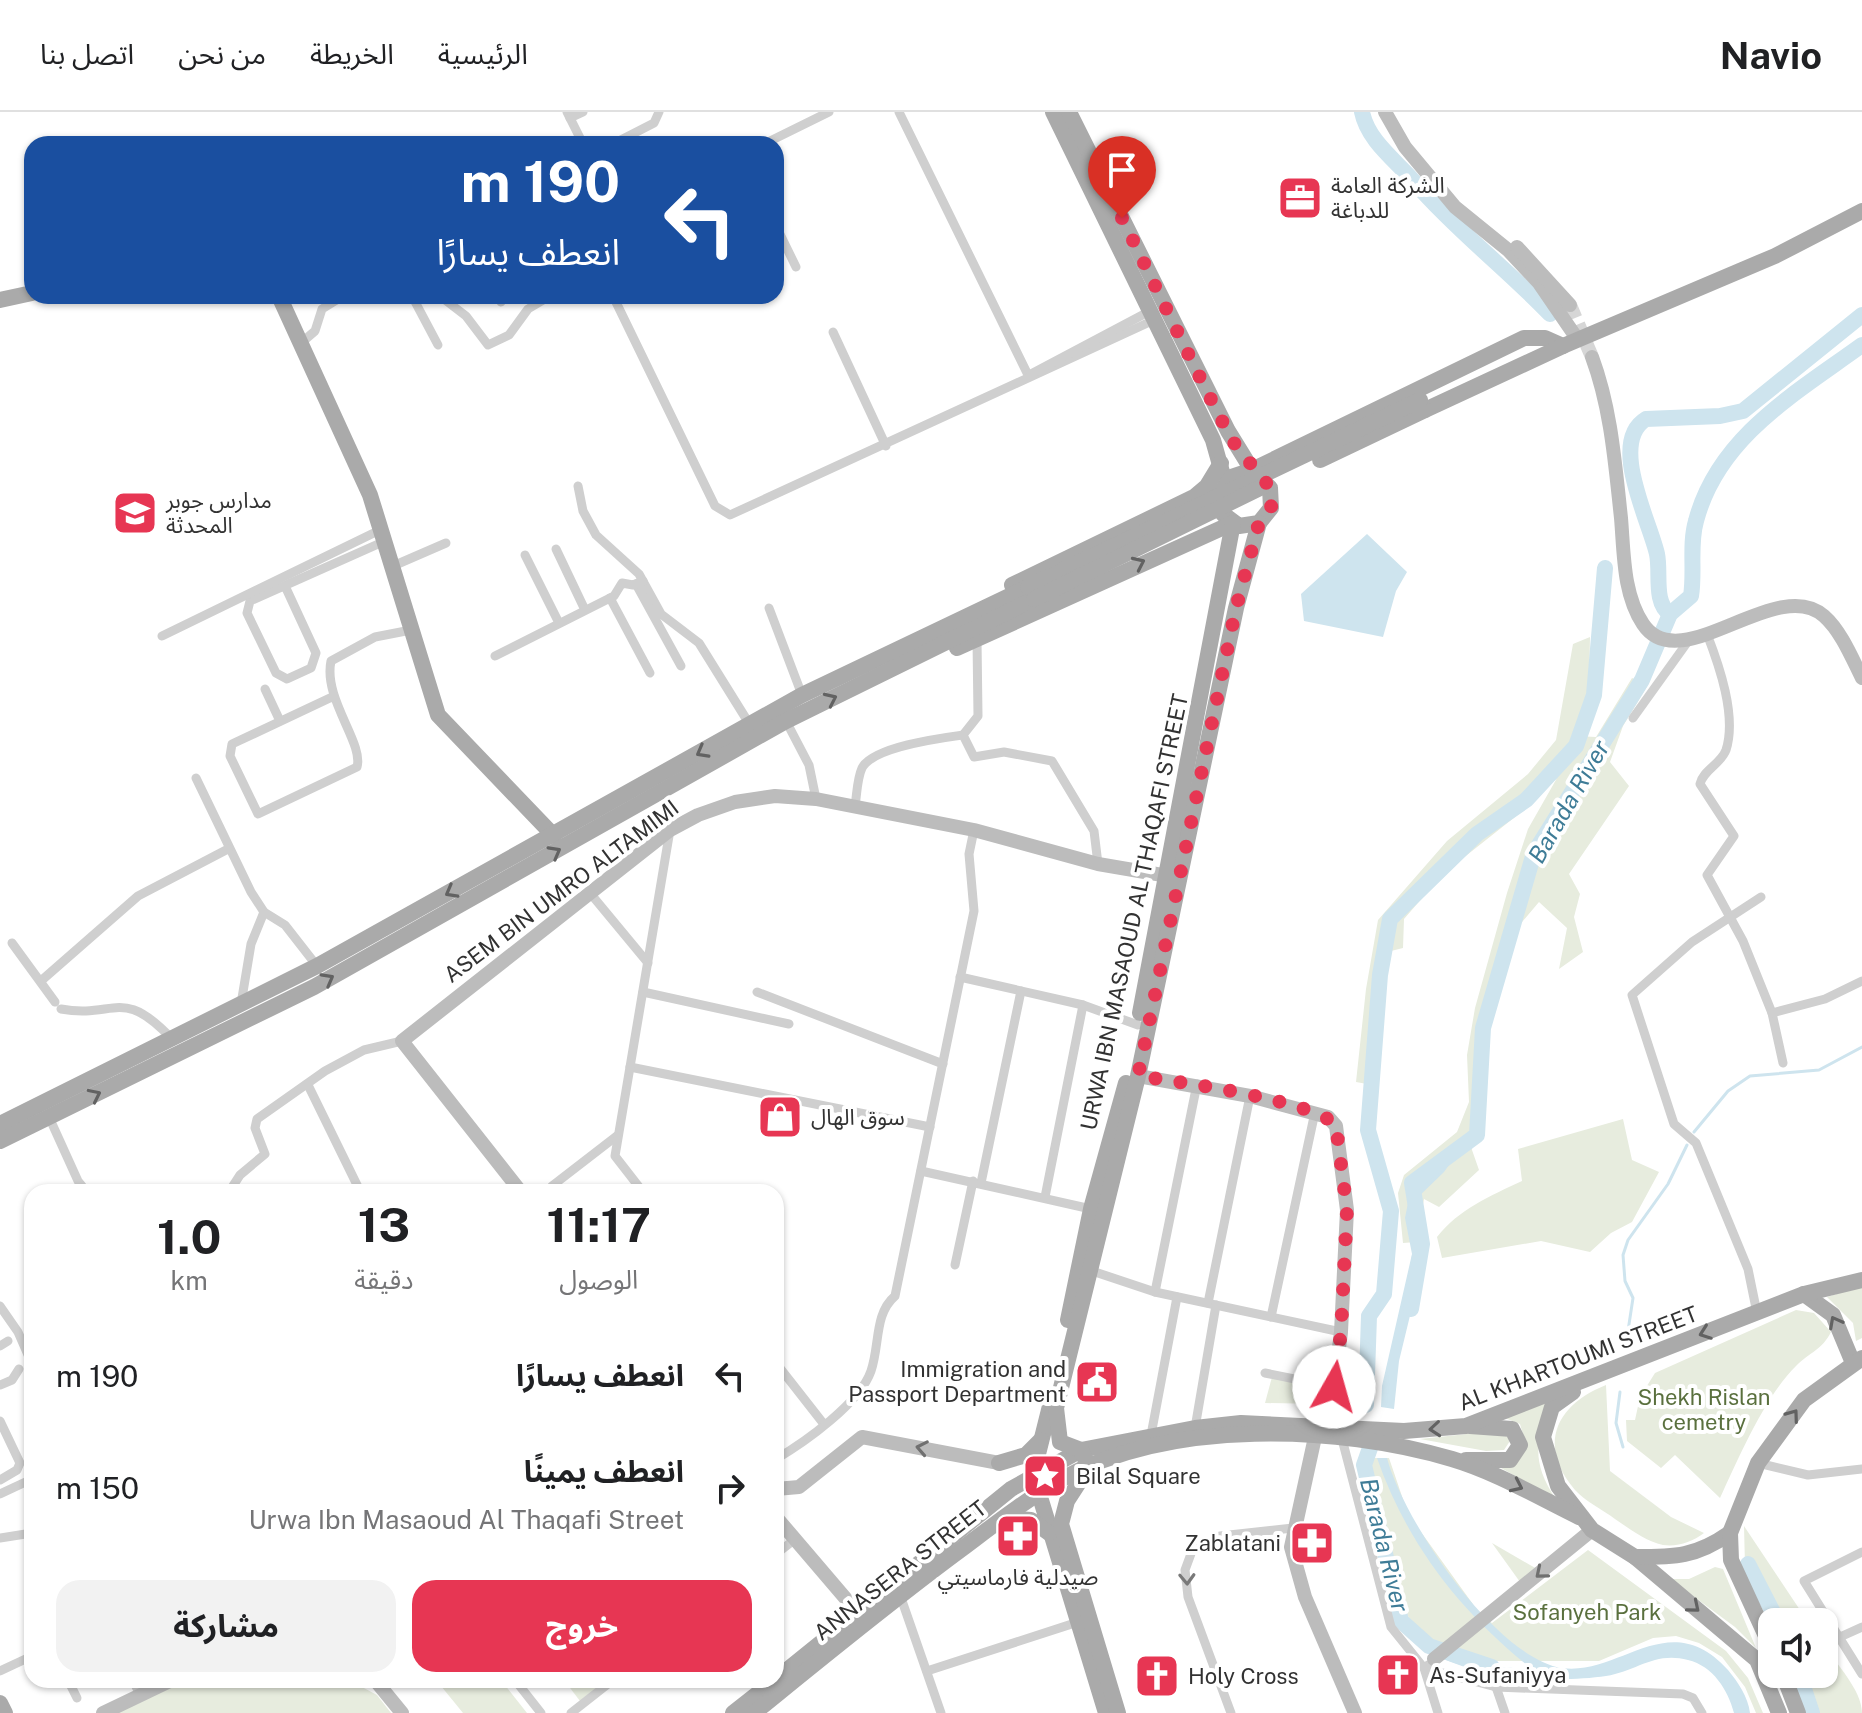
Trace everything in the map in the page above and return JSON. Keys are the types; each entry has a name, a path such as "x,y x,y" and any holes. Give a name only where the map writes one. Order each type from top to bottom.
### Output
{"main road":[{"path":"1053,112 1221,463 1220,508 1233,523 1246,527 1259,523 1271,508 1272,495 1267,483 1252,470 1228,431 1069,112"},
{"path":"0,1124 317,966 802,695 1031,593 1422,405 1522,350 1570,343 1775,256 1862,211"},
{"path":"0,300 24,295"},
{"path":"283,304 353,452 384,535 438,715 554,836"},
{"path":"1221,489 1231,477 1252,470 1524,338 1570,343"},
{"path":"855,672 931,624 1194,497 1207,486 1221,463"},
{"path":"888,673 977,640 1233,523"},
{"name":"URWA IBN MASAOUD AL THAQAFI STREET","path":"1081,1450 1060,1442 1056,1408 1138,1076 1233,523"},
{"name":"URWA IBN MASAOUD AL THAQAFI STREET","path":"1052,1527 1033,1474 1091,1209 1259,523"},
{"path":"1199,538 1215,541 1227,552"},
{"path":"0,1141 314,987 786,721 888,673 1031,593"},
{"name":"AL KHARTOUMI STREET","path":"1033,1474 1081,1450 1195,1428 1262,1423 1341,1433 1466,1426 1591,1380 1638,1358 1804,1294 1862,1280"},
{"path":"1758,1619 1731,1560 1730,1533 1758,1463 1804,1400 1857,1361 1833,1315 1804,1294"},
{"path":"1591,1380 1552,1407 1543,1437 1558,1486 1592,1530 1635,1557 1757,1660 1779,1713"},
{"path":"1456,1460 1505,1461 1519,1450 1520,1440 1512,1429 1466,1426"},
{"path":"1341,1433 1456,1460 1579,1517"},
{"name":"ANNASERA STREET","path":"754,1713 899,1595 1038,1495 1089,1467 1195,1439 1267,1435 1315,1437 1341,1433"},
{"path":"999,1463 1026,1455 1043,1439"},
{"path":"1081,1450 1089,1467 1052,1527 1107,1712"},
{"path":"999,1463 1033,1474"},
{"name":"ANNASERA STREET","path":"784,1673 1033,1474"},
{"path":"1004,1518 1031,1520 1052,1527"},
{"path":"1052,1527 1107,1712"},
{"path":"1635,1557 1676,1557 1708,1549 1730,1533"},
{"name":"ANNASERA STREET","path":"733,1713 765,1688"},
{"path":"1788,1688 1798,1713"},
{"path":"0,1703 5,1713"}],"street":[{"path":"579,136 568,115 583,112"},
{"path":"629,136 654,123 659,112"},
{"path":"780,136 829,112"},
{"path":"899,112 1029,377"},
{"path":"1386,112 1458,200 1492,230 1512,242 1570,305"},
{"path":"1386,112 1405,147 1455,207 1508,250 1539,283 1570,343"},
{"path":"784,242 796,267"},
{"path":"301,343 315,331 322,309 330,304"},
{"path":"416,304 438,345"},
{"path":"451,304 462,312 488,345 509,335 535,304"},
{"path":"617,304 715,506 724,514 736,513 886,446 1029,377 1038,369 1152,316"},
{"path":"833,332 886,446"},
{"path":"1592,357 1605,391 1629,592 1644,625 1657,636 1685,640 1741,620 1802,606 1824,615 1862,678"},
{"path":"578,486 583,511 596,535 639,582 661,614 699,643 750,725"},
{"path":"285,586 316,653 311,668 287,679 276,673 247,607 250,601 384,535"},
{"path":"162,636 384,535"},
{"path":"393,566 446,543"},
{"path":"556,549 585,610"},
{"path":"525,555 559,623"},
{"path":"495,656 610,598 622,583 639,582"},
{"path":"639,582 681,666"},
{"path":"610,598 650,673"},
{"path":"769,608 802,695"},
{"path":"332,697 238,740 230,750 258,814 357,767 358,755 332,697 329,669 335,656 375,637 411,630"},
{"path":"1707,634 1724,683 1727,745 1722,757 1702,777 1700,784 1734,836 1707,875 1772,1013 1783,1063"},
{"path":"855,806 861,770 867,763 915,742 963,735 978,716 977,640"},
{"path":"1633,718 1685,640"},
{"path":"265,689 280,721"},
{"path":"786,721 809,765 816,799"},
{"path":"963,735 974,757 1004,752 1052,761 1094,831 1098,864"},
{"path":"196,778 228,849 264,912 285,925 317,966"},
{"name":"ASEM BIN UMRO ALTAMIMI","path":"402,1041 670,830 698,815 735,802 775,796 816,799 974,830 1098,864 1172,877"},
{"path":"637,1184 615,1156 670,830"},
{"path":"784,1453 857,1398 871,1371 883,1306 895,1296 974,911 969,854 974,830"},
{"path":"42,980 138,896 228,849"},
{"path":"590,893 648,963"},
{"path":"1757,1314 1748,1269 1696,1143 1674,1124 1633,999 1637,988 1729,917 1761,897"},
{"path":"241,1004 251,944 264,912"},
{"path":"12,943 58,1005 128,1007 155,1021 172,1039"},
{"path":"960,977 1083,1005 1138,1025"},
{"path":"1772,1013 1825,999 1862,981"},
{"path":"955,1265 1021,991"},
{"path":"643,992 789,1024"},
{"path":"757,992 943,1064"},
{"path":"1045,1197 1083,1005"},
{"path":"234,1184 265,1154 255,1128 257,1119 325,1071 364,1050 402,1041 515,1184"},
{"path":"630,1067 930,1127"},
{"path":"1138,1076 1197,1084 1250,1096 1315,1112 1333,1121 1340,1138 1347,1210 1341,1332 1334,1387 1341,1433 1391,1627 1429,1664 1496,1687 1678,1693 1693,1698 1702,1713"},
{"path":"1155,1292 1197,1084"},
{"path":"308,1085 357,1184"},
{"path":"1195,1428 1212,1304 1250,1096"},
{"path":"1271,1317 1315,1112"},
{"path":"49,1117 80,1184"},
{"path":"555,1184 618,1135"},
{"path":"921,1171 1091,1209"},
{"path":"1092,1271 1155,1292 1341,1332"},
{"path":"1151,1435 1177,1297"},
{"path":"0,1306 24,1346"},
{"path":"0,1385 12,1380 19,1369"},
{"path":"784,1373 823,1423"},
{"path":"1265,1373 1334,1387"},
{"path":"0,1421 20,1463 17,1470 0,1480"},
{"path":"784,1488 799,1487 862,1437 999,1463"},
{"path":"1315,1437 1291,1547 1305,1597 1355,1713"},
{"path":"1758,1463 1808,1475 1862,1469"},
{"path":"0,1494 24,1483"},
{"path":"784,1527 858,1613"},
{"path":"1231,1713 1188,1597 1185,1570 1192,1551 1220,1536 1293,1528"},
{"path":"1429,1664 1592,1530"},
{"path":"0,1538 24,1534"},
{"path":"784,1548 794,1540"},
{"path":"1862,1552 1804,1581 1862,1674"},
{"path":"899,1595 941,1713"},
{"path":"927,1671 1078,1622"},
{"path":"1840,1637 1862,1627"},
{"path":"0,1671 24,1660"},
{"path":"1429,1664 1438,1713"},
{"path":"1496,1687 1505,1713"},
{"path":"72,1688 77,1698"},
{"path":"137,1688 140,1695"},
{"path":"103,1713 155,1688"},
{"path":"383,1688 402,1713"},
{"path":"521,1688 541,1713"},
{"path":"571,1713 603,1688"}],"green space":[{"path":"1590,637 1589,687 1576,736 1596,737 1632,678 1648,685 1623,726 1610,762 1629,786 1569,874 1580,894 1574,917 1583,952 1559,969 1567,928 1539,902 1517,928 1490,1018 1488,1064 1474,1124 1472,1150 1479,1170 1439,1207 1424,1199 1416,1242 1403,1243 1398,1193 1404,1175 1457,1132 1469,1102 1467,1055 1475,1008 1528,829 1557,778 1530,805 1443,874 1404,919 1403,948 1391,951 1385,980 1378,1086 1356,1082 1366,989 1378,920 1447,841 1528,774 1556,740 1573,644"},
{"path":"1623,1119 1632,1160 1659,1172 1632,1222 1611,1233 1590,1252 1541,1241 1442,1258 1437,1237 1446,1227 1476,1204 1522,1181 1518,1149"},
{"path":"1862,1286 1862,1338 1856,1341 1853,1323 1827,1297"},
{"name":"Shekh Rislan cemetry","path":"1796,1310 1814,1313 1831,1332 1820,1347 1796,1366 1774,1394 1753,1429 1720,1498 1675,1455 1661,1468 1627,1441 1626,1420 1635,1420 1640,1397 1655,1373"},
{"path":"1272,1377 1320,1387 1320,1404 1265,1403"},
{"path":"1606,1385 1610,1471 1671,1517 1704,1533 1674,1545 1650,1541 1584,1498 1563,1473 1556,1457 1555,1442 1564,1415 1589,1393"},
{"path":"1554,1399 1538,1449 1542,1472 1555,1498 1501,1468 1527,1448 1520,1424 1505,1418"},
{"path":"1495,1431 1506,1434 1510,1441 1504,1450 1486,1451 1420,1439"},
{"name":"Sofanyeh Park","path":"1364,1458 1389,1458 1408,1514 1480,1614 1492,1623 1588,1550 1726,1651 1748,1678 1763,1713 1756,1713 1745,1687 1722,1657 1699,1643 1676,1636 1653,1638 1599,1661 1481,1661 1441,1647 1420,1631 1402,1609"},
{"path":"1744,1526 1799,1608 1771,1608 1745,1566"},
{"path":"1492,1543 1537,1569 1520,1582"},
{"path":"1715,1567 1723,1569 1756,1648 1735,1627 1670,1579 1689,1579"},
{"path":"1838,1665 1858,1695 1862,1713 1817,1713 1809,1688 1838,1688"},
{"path":"167,1688 364,1688 377,1695 391,1713 114,1713"},
{"path":"443,1688 507,1688 527,1713 463,1713"},
{"path":"570,1688 596,1688 580,1701"}],"water":[{"path":"1367,534 1407,572 1396,591 1383,637 1304,621 1301,594"},
{"path":"1464,1144 1444,1172 1415,1200 1422,1244 1415,1295 1399,1361 1394,1409 1381,1407 1382,1386 1412,1254 1405,1218 1412,1183"},
{"path":"1377,1458 1387,1458 1412,1515 1455,1582 1508,1639 1536,1658 1562,1668 1584,1668 1665,1643 1685,1643 1706,1652 1728,1670 1742,1690 1750,1713 1734,1713 1728,1696 1712,1673 1688,1660 1666,1658 1606,1676 1550,1679 1485,1672 1454,1663 1427,1650 1406,1632 1392,1609 1364,1482 1364,1465 1401,1621 1429,1646 1481,1666 1532,1669 1482,1624 1439,1575 1404,1519"}],"waterway":[{"name":"Barada River","path":"1362,112 1370,133 1385,151 1449,218 1550,314"},
{"path":"1670,614 1661,602 1657,554 1631,463 1635,430 1646,419 1720,416 1743,411 1862,315"},
{"name":"Barada River","path":"1411,1309 1422,1244 1412,1183 1477,1135 1483,1028 1534,853 1642,680 1670,614 1691,596 1696,521 1707,491 1722,465 1762,420 1862,345"},
{"name":"Barada River","path":"1366,1405 1369,1316 1384,1294 1391,1211 1368,1130 1380,975 1390,919 1477,834 1526,800 1576,746 1594,695 1605,568"},
{"path":"1694,1132 1728,1091 1750,1076 1819,1070 1862,1047"},
{"path":"1626,1344 1633,1298 1625,1281 1623,1255 1628,1240 1668,1184 1687,1145"},
{"path":"1620,1392 1616,1423 1623,1447"},
{"name":"Barada River","path":"1370,1448 1364,1465 1401,1621 1429,1646 1492,1667"},
{"path":"1748,1564 1771,1608"},
{"path":"1804,1688 1812,1713"}],"tunnel":[{"path":"1570,305 1592,357"}],"place":[{"name":"الشركة العامة للدباغة","path":"1300,198"},
{"name":"مدارس جوبر المحدثة","path":"135,513"},
{"name":"سوق الهال","path":"780,1117"},
{"name":"Immigration and Passport Department","path":"1097,1382"},
{"name":"Bilal Square","path":"1045,1476"},
{"name":"صيدلية فارماسيتي","path":"1018,1536"},
{"name":"Zablatani","path":"1312,1543"},
{"name":"As-Sufaniyya","path":"1398,1675"},
{"name":"Holy Cross","path":"1157,1676"}],"route":[{"path":"1122,218 1235,445 1252,470 1267,483 1272,495 1269,514 1259,523 1236,608 1138,1076 1250,1096 1315,1112 1333,1121 1340,1138 1347,1210 1341,1332 1334,1387"}]}
